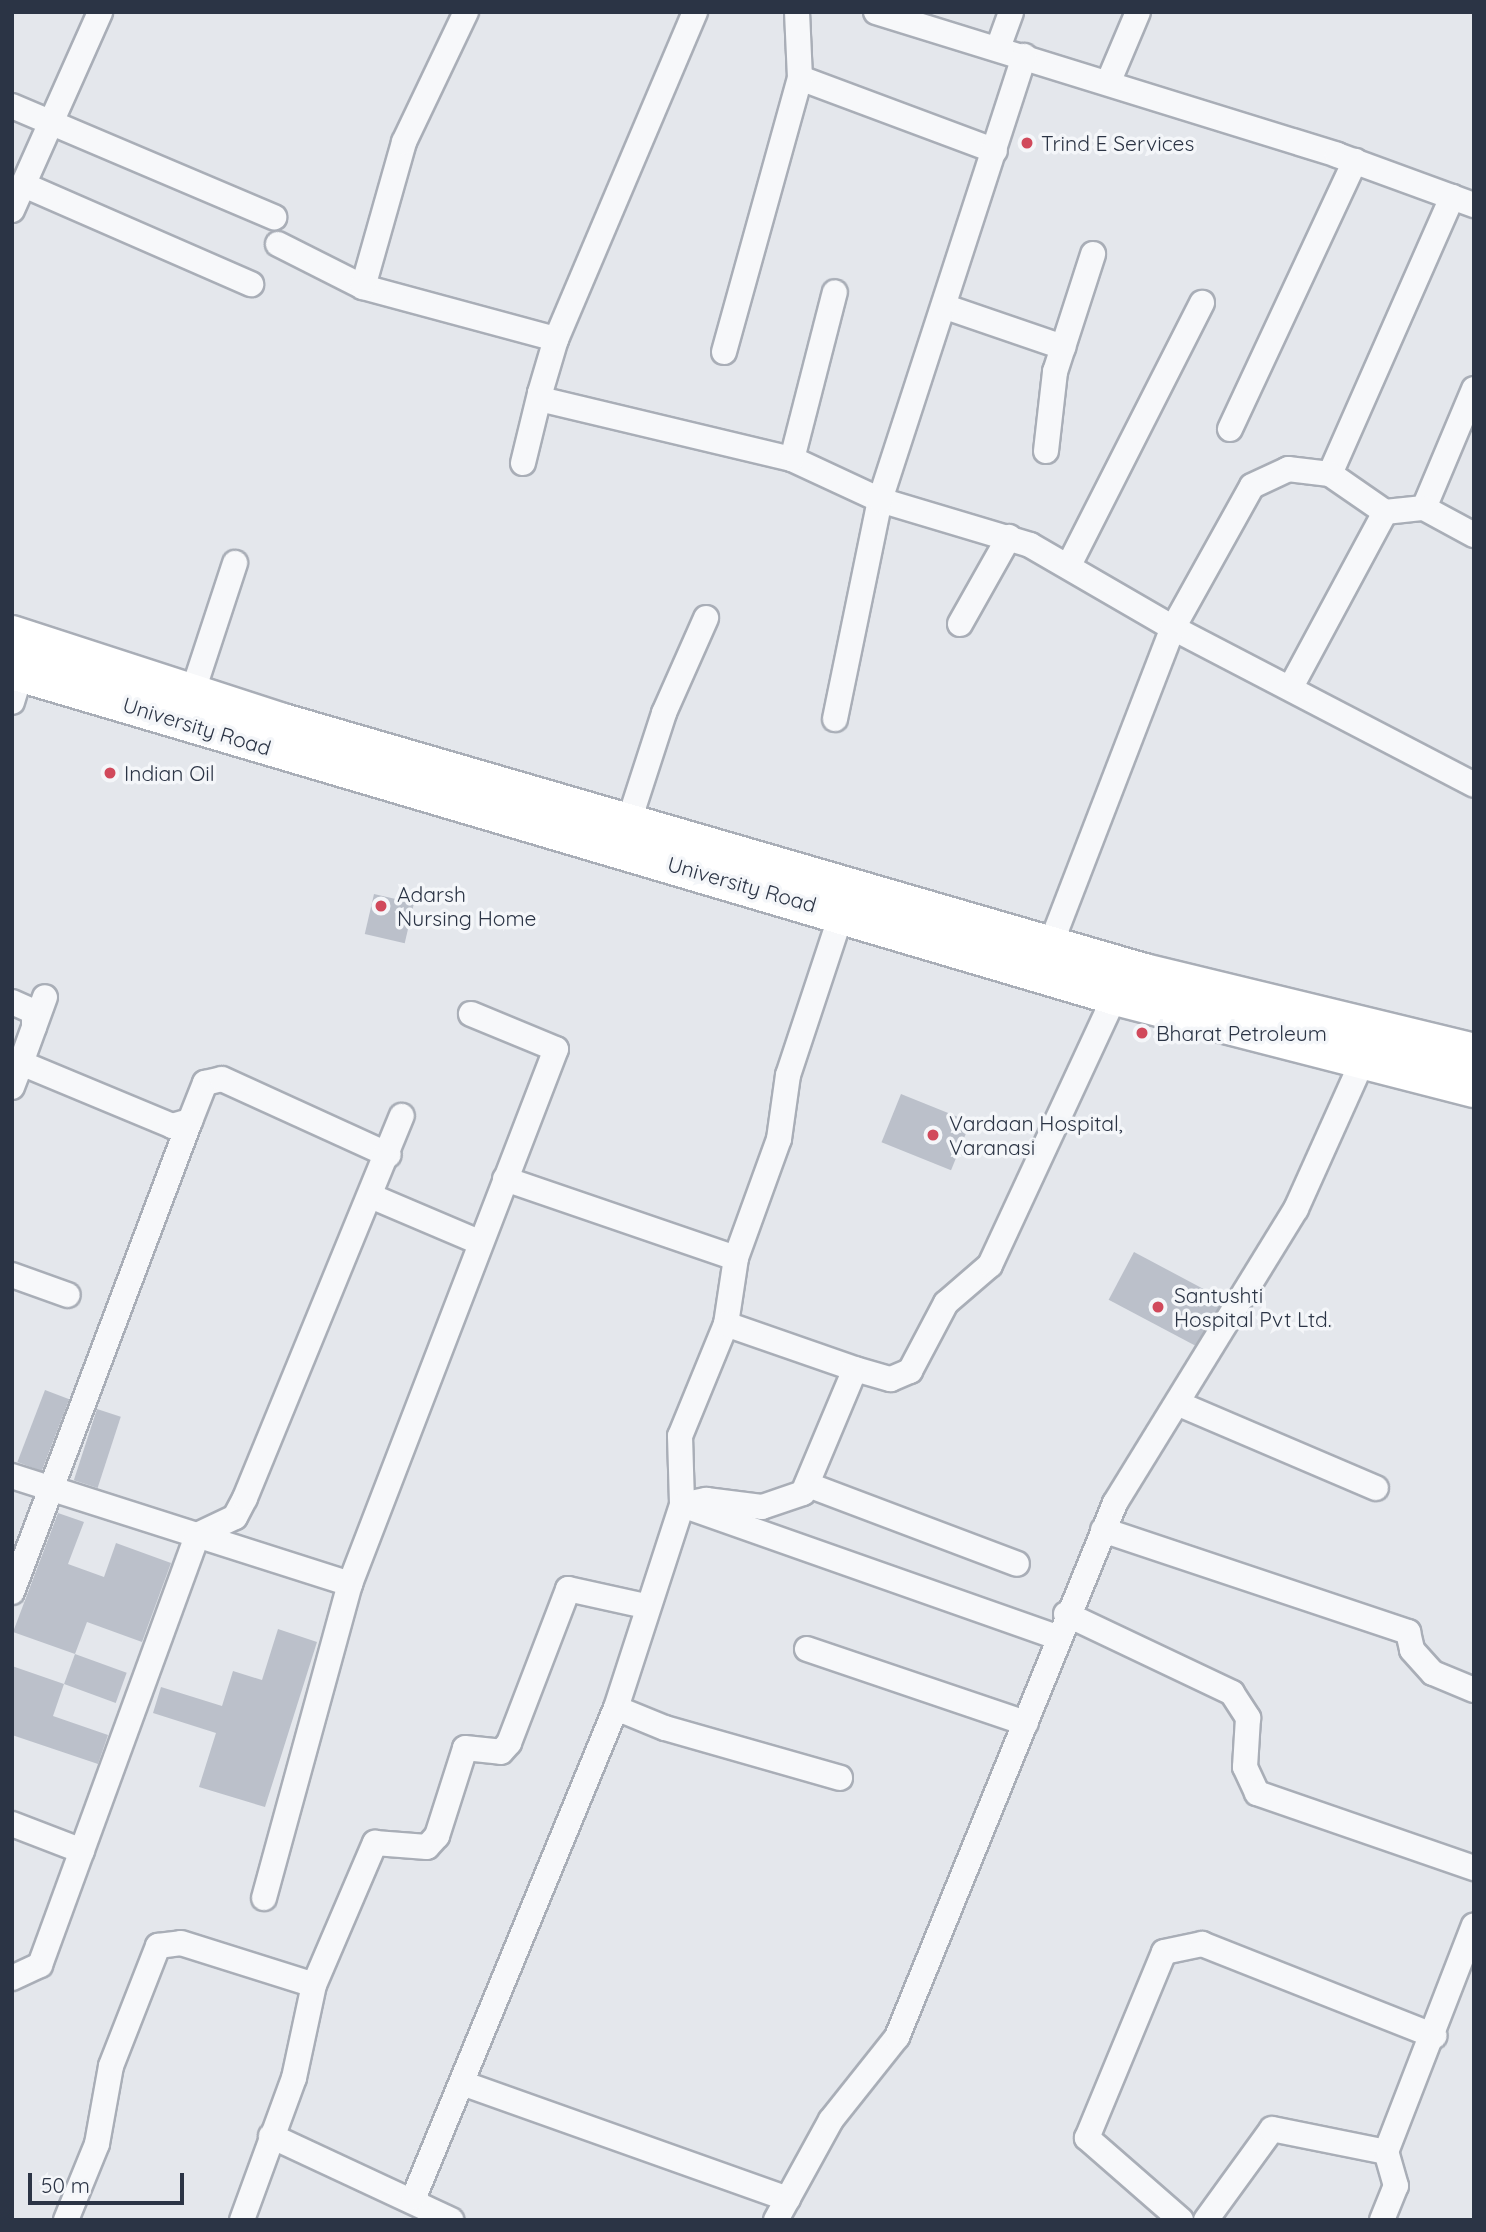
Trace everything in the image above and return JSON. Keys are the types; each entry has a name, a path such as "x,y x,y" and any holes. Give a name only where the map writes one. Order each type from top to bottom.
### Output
{"main road":[{"path":"12,635 192,694 629,821 1045,959"},
{"name":"University Road","path":"15,682 842,912 1045,959 1364,1058 1474,1088"},
{"path":"1122,982 1474,1053"}],"street":[{"path":"12,210 100,12"},
{"path":"363,288 404,142 466,12"},
{"path":"523,463 556,339 695,12"},
{"path":"724,352 800,78 797,12"},
{"path":"876,12 1355,161 1463,201 1330,474"},
{"path":"998,48 1011,12"},
{"path":"1108,83 1139,12"},
{"path":"835,719 880,500 946,307 1024,56"},
{"path":"800,78 995,151"},
{"path":"12,106 51,118 274,217"},
{"path":"1230,429 1355,161"},
{"path":"24,185 251,284"},
{"path":"278,244 363,288 556,339"},
{"path":"1046,451 1045,423 1063,347 1093,254"},
{"path":"792,459 835,292"},
{"path":"1069,565 1202,303"},
{"path":"946,307 1063,347"},
{"path":"1424,508 1474,389"},
{"path":"540,393 552,404 792,459 880,500 1009,537 1069,565 1173,628 1292,685 1474,785"},
{"path":"1045,959 1173,628 1252,486 1288,469 1330,474 1385,512 1424,508 1474,535"},
{"path":"1292,685 1385,512"},
{"path":"960,624 1009,537"},
{"path":"192,694 234,563"},
{"path":"629,821 664,713 706,618"},
{"path":"414,2197 616,1707 645,1606 682,1505 680,1436 726,1324 736,1258 779,1139 788,1074 842,912"},
{"path":"726,1324 855,1369 903,1378 946,1303 984,1275 1122,982"},
{"path":"12,1087 45,997"},
{"path":"12,1002 34,1012 34,1027"},
{"path":"264,1898 350,1584 555,1049 471,1014"},
{"path":"462,2083 782,2209 831,2120 897,2037 1026,1723 1062,1625 1103,1530 1296,1209 1364,1058"},
{"path":"21,1063 172,1126 190,1121"},
{"path":"12,1592 205,1083 222,1079 389,1155"},
{"path":"12,1978 40,1965 197,1535 235,1517 245,1498 373,1197 402,1116"},
{"path":"505,1178 736,1258"},
{"path":"373,1197 479,1242"},
{"path":"12,1275 68,1295"},
{"path":"811,1486 855,1369"},
{"path":"1179,1404 1376,1488"},
{"path":"12,1476 350,1584"},
{"path":"682,1505 706,1500 762,1507 811,1486 1017,1564"},
{"path":"682,1505 1062,1625 1232,1693 1248,1718 1245,1767 1257,1793 1474,1868"},
{"path":"1103,1530 1408,1632 1412,1650 1433,1673 1474,1690"},
{"path":"242,2220 294,2078 314,1985 375,1843 427,1847 437,1836 464,1748 501,1752 509,1743 568,1589 645,1606"},
{"path":"807,1649 1026,1723"},
{"path":"616,1707 665,1728 840,1778"},
{"path":"12,1824 82,1851"},
{"path":"1382,2220 1396,2186 1386,2152 1434,2036 1467,1969 1474,1925"},
{"path":"66,2220 97,2144 111,2066 158,1946 181,1943 314,1985"},
{"path":"1181,2220 1087,2138 1164,1952 1202,1944 1434,2036"},
{"path":"1206,2220 1272,2129 1386,2152"},
{"path":"271,2136 414,2197 451,2220"}],"building":[{"path":"374,894 414,903 405,943 365,934"},
{"path":"901,1094 971,1122 951,1170 882,1142"},
{"path":"1134,1252 1223,1299 1198,1347 1109,1300"},
{"path":"45,1390 69,1399 42,1471 17,1462"},
{"path":"97,1409 121,1417 98,1488 74,1480"},
{"path":"58,1513 84,1522 68,1564 104,1577 116,1543 171,1563 142,1642 87,1622 75,1654 13,1632"},
{"path":"278,1629 317,1642 265,1807 199,1787 216,1733 153,1713 161,1687 222,1706 233,1671 262,1680"},
{"path":"75,1654 127,1673 116,1703 64,1684"},
{"path":"12,1666 64,1684 53,1716 108,1735 98,1764 12,1735"}],"place":[{"name":"Trind E Services","path":"1027,143"},
{"name":"Indian Oil","path":"110,773"},
{"name":"Adarsh Nursing Home","path":"381,906"},
{"name":"Bharat Petroleum","path":"1142,1033"},
{"name":"Vardaan Hospital, Varanasi","path":"933,1135"},
{"name":"Santushti Hospital Pvt Ltd.","path":"1158,1307"}]}
